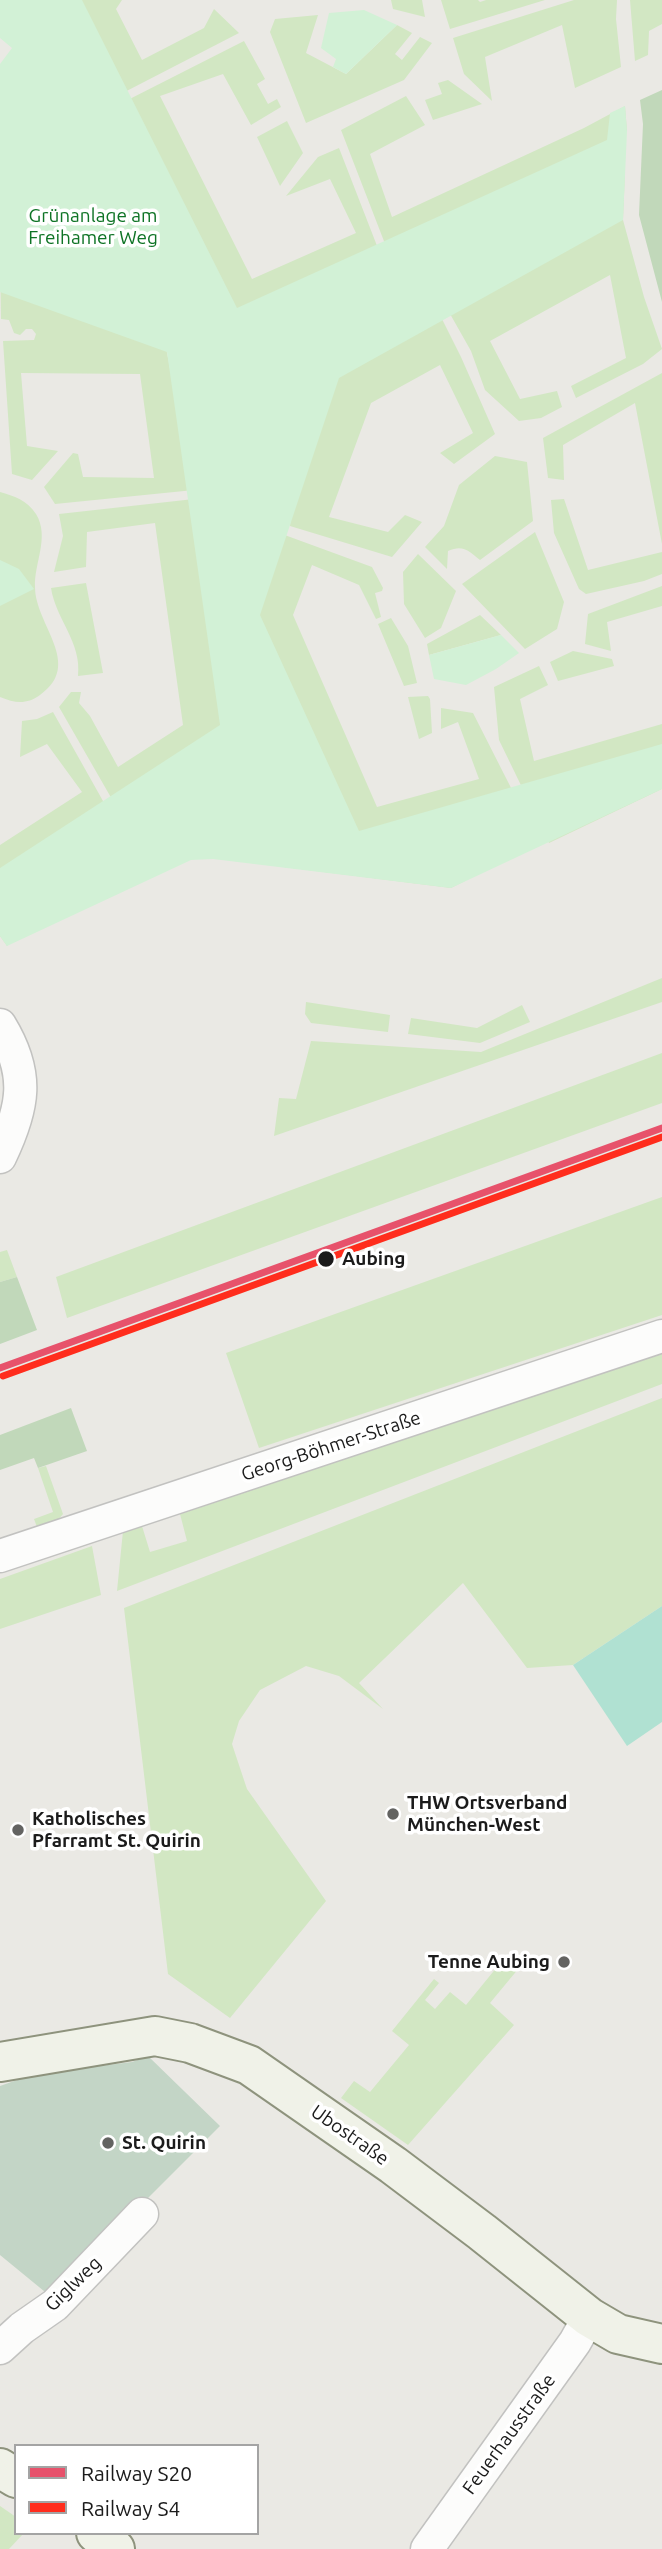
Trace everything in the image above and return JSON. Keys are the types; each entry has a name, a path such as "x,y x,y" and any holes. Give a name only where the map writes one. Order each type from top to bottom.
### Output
{"street":[{"path":"0,1025 16,1057 22,1092 13,1128 0,1157"},
{"name":"Georg-Böhmer-Straße","path":"0,1556 662,1336"},
{"name":"Ubostraße","path":"0,2062 155,2036 190,2043 249,2065 393,2165 589,2317 618,2334 662,2344"},
{"name":"Giglweg","path":"0,2348 22,2328 55,2305 142,2214"},
{"name":"Feuerhausstraße","path":"427,2549 567,2353 589,2317"},
{"path":"98,2535 115,2549"}],"green space":[{"name":"Grünanlage am Freihamer Weg","path":"0,0 82,0 237,308 607,140 610,113 625,106 627,131 623,220 339,378 260,615 359,831 662,744 662,789 451,888 213,859 191,860 7,946 0,936 0,868 220,725 167,352 0,292 0,64 12,48 0,38"},
{"path":"62,0 122,0 116,9 142,60 204,28 214,9 239,33 113,98"},
{"path":"391,0 422,0 425,17 393,9"},
{"path":"441,0 480,2 545,0 450,29"},
{"path":"574,0 617,0 616,19 621,67 575,88 562,25 485,57 492,101 464,74 453,38"},
{"path":"630,0 662,0 662,24 649,31 648,55 635,61"},
{"path":"364,10 397,25 346,74 333,67 336,59 321,48 329,13"},
{"path":"318,15 306,53 346,74 397,25 412,33 395,54 402,60 420,37 432,43 404,80 306,123 270,32 275,19"},
{"path":"244,41 265,79 257,84 268,104 277,99 281,107 251,125 223,74 160,96 252,279 356,233 330,179 286,196 318,157 339,148 386,269 225,319 108,110"},
{"path":"448,80 482,104 433,120 425,100 442,94 438,83"},
{"path":"662,90 662,302 639,215 643,124 640,100"},
{"path":"406,96 425,125 370,154 392,217 584,128 625,106 627,131 394,267 341,130"},
{"path":"287,121 303,153 280,186 257,137"},
{"path":"625,172 623,220 644,297 662,349 643,364 576,398 571,386 626,358 610,275 490,341 520,399 557,391 562,407 541,418 519,421 485,390 471,351 445,305"},
{"path":"141,221 194,490 55,504 44,487 73,453 78,454 83,477 154,478 140,374 21,373 27,446 58,451 32,480 12,474 3,341 34,340 36,334 32,329 26,329 20,335 14,333 9,320 1,319 0,253"},
{"path":"424,283 495,434 454,464 440,453 473,433 440,365 371,403 329,517 388,532 405,515 422,522 392,557 290,526 309,325"},
{"path":"662,373 662,544 635,403 563,445 564,480 548,478 543,438"},
{"path":"495,456 527,462 533,521 480,560 462,548 448,551 447,569 425,547 444,526 459,485"},
{"path":"0,492 24,502 36,514 40,523 42,541 35,587 37,601 58,657 58,670 52,683 40,695 25,702 0,697"},
{"path":"194,499 268,765 113,801 59,707 71,692 81,692 79,703 90,716 118,767 183,725 155,523 87,532 86,567 54,572 63,536 59,514"},
{"path":"564,499 588,570 662,552 662,574 644,581 586,594 579,589 554,533 551,500"},
{"path":"271,530 372,567 383,588 375,593 381,617 376,619 359,585 312,565 293,615 377,807 479,779 458,722 441,729 441,708 473,713 539,843 451,888 284,867 241,653"},
{"path":"535,532 564,602 557,629 525,649 462,584"},
{"path":"418,554 456,591 441,628 425,638 404,604 403,572"},
{"path":"0,560 19,569 34,589 0,606"},
{"path":"86,583 103,673 78,676 73,642 51,588"},
{"path":"662,586 662,606 607,622 611,651 585,644 588,614"},
{"path":"480,615 501,635 429,655 427,644"},
{"path":"391,618 408,646 417,683 404,686 378,624"},
{"path":"501,635 519,653 496,669 466,685 434,679 429,655"},
{"path":"573,651 612,659 614,666 558,681 550,662"},
{"path":"539,666 548,685 520,699 534,761 662,724 662,789 549,843 499,740 494,687"},
{"path":"428,696 432,733 419,739 408,697"},
{"path":"53,712 103,801 104,809 7,946 0,936 0,845 82,792 47,744 20,757 22,721 37,719"},
{"path":"662,978 662,1002 274,1136 279,1098 296,1099 311,1041 481,1052"},
{"path":"306,1002 390,1015 388,1032 311,1023 305,1014"},
{"path":"522,1005 530,1022 480,1043 408,1034 411,1018 477,1028"},
{"path":"662,1053 662,1103 67,1318 56,1277"},
{"path":"662,1197 662,1315 259,1448 226,1353"},
{"path":"7,1250 17,1277 0,1282 0,1252"},
{"path":"17,1277 37,1330 0,1344 0,1282"},
{"path":"662,1352 662,1384 117,1591 123,1531 142,1526 150,1552 187,1541 180,1514"},
{"path":"662,1398 662,1606 573,1665 527,1668 463,1583 359,1683 383,1709 339,1676 306,1666 260,1690 239,1721 232,1744 247,1789 326,1901 230,2018 168,1974 124,1608"},
{"path":"71,1408 87,1451 38,1468 34,1458 0,1470 0,1435"},
{"path":"46,1466 63,1514 57,1521 37,1527 34,1519 53,1512 38,1468"},
{"path":"92,1546 101,1595 0,1629 0,1579"},
{"path":"662,1606 662,1722 627,1746 573,1665"},
{"path":"506,1956 519,1968 490,2003 514,2025 408,2145 341,2098 354,2081 370,2092 409,2045 392,2031 434,1979 439,1983 425,2000 435,2009 450,1992 466,2005"},
{"path":"148,2056 220,2126 50,2296 0,2255 0,2086 34,2074 132,2062"},
{"path":"0,2506 14,2516 14,2535 22,2535 9,2549 0,2549"}],"rail line":[{"name":"S20","path":"0,1368 662,1128"},
{"name":"S4","path":"3,1376 662,1137"}],"place":[{"name":"Aubing","path":"326,1259"},
{"name":"THW Ortsverband München-West","path":"393,1814"},
{"name":"Katholisches Pfarramt St. Quirin","path":"18,1830"},
{"name":"Tenne Aubing","path":"564,1962"},
{"name":"St. Quirin","path":"108,2143"}]}
